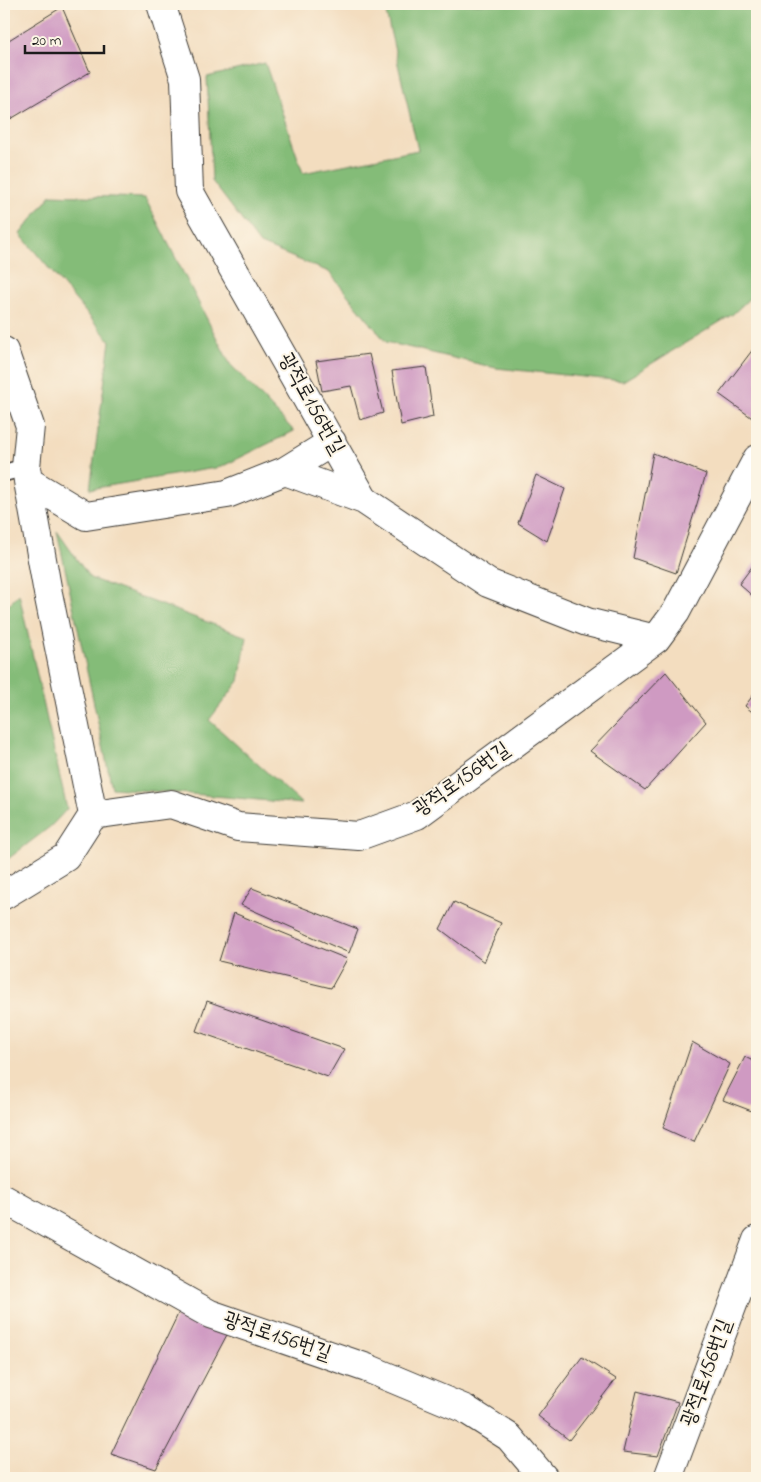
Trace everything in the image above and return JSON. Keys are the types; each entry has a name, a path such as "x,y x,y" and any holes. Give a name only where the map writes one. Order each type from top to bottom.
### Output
{"street":[{"name":"광적로156번길","path":"161,4 185,80 188,191 364,500 488,583 587,622 656,639"},
{"path":"4,351 30,426 20,474 48,594 93,815 66,857 4,895"},
{"path":"20,474 86,516 228,494 285,471 332,442"},
{"name":"광적로156번길","path":"93,815 171,804 238,828 359,836 417,815 656,639 676,612 757,459"},
{"path":"285,471 364,500"},
{"name":"광적로156번길","path":"4,1199 210,1314 367,1368 465,1409 509,1437 544,1478"},
{"name":"광적로156번길","path":"668,1478 757,1240"}],"green space":[{"path":"384,4 757,4 757,291 733,314 623,381 496,368 386,342 329,272 260,244 212,181 207,77 265,63 303,173 418,150"},
{"path":"51,195 145,198 230,364 294,431 221,467 90,489 110,341 20,234"},
{"path":"57,531 90,578 247,637 239,681 209,720 302,804 112,788"},
{"path":"19,594 67,809 51,826 4,862 4,610"}],"building":[{"path":"62,7 90,72 4,123 4,43"},
{"path":"757,344 757,417 755,420 719,394"},
{"path":"369,354 383,413 360,420 351,386 322,391 316,361"},
{"path":"426,367 433,417 401,425 392,371"},
{"path":"653,453 706,474 676,573 633,558"},
{"path":"536,475 565,489 547,541 518,523"},
{"path":"757,560 757,600 739,584"},
{"path":"666,672 706,722 645,790 590,751"},
{"path":"757,690 757,716 745,706"},
{"path":"252,888 358,929 349,953 241,905"},
{"path":"454,902 501,923 484,962 440,929"},
{"path":"234,913 347,959 331,988 219,961"},
{"path":"207,1001 344,1049 328,1077 196,1031"},
{"path":"692,1042 730,1064 694,1142 663,1128"},
{"path":"745,1057 757,1063 757,1113 723,1100"},
{"path":"179,1312 230,1329 156,1469 111,1454"},
{"path":"582,1357 616,1379 569,1440 538,1416"},
{"path":"637,1391 678,1402 658,1456 623,1452"}]}
